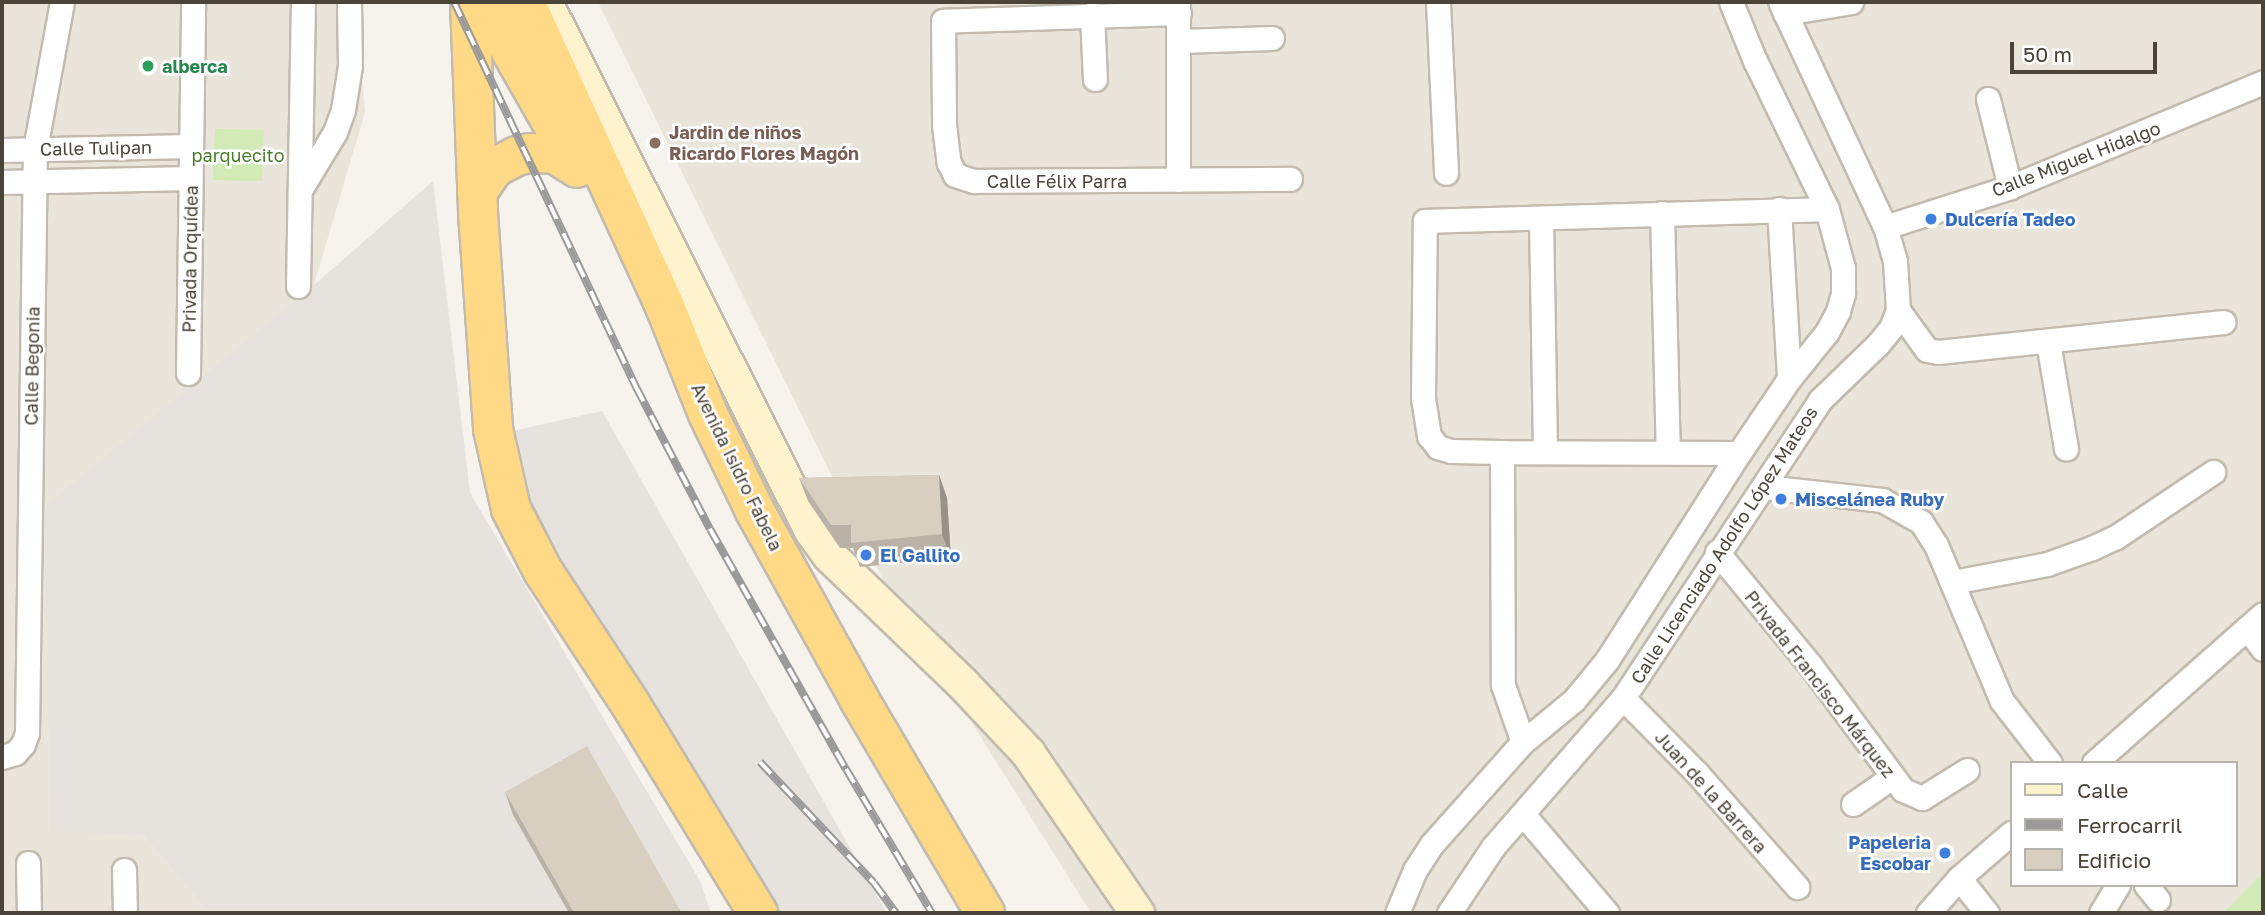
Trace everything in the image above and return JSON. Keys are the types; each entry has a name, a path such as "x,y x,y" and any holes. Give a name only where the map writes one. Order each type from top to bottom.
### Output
{"highway":[{"path":"470,2 477,193 493,429 511,509 550,583 722,851 758,913"},
{"path":"483,2 577,168 675,359 708,414"},
{"name":"Avenida Isidro Fabela","path":"525,2 664,304 708,414 755,511 852,687 985,913"},
{"path":"477,193 494,168 517,156 530,153 555,154 577,168"}],"main road":[{"path":"545,2 810,529 828,555 963,684 1028,753 1137,913"},
{"path":"722,851 737,913"}],"street":[{"name":"Calle Begonia","path":"2,757 15,753 23,744 27,733 35,149 62,2"},
{"name":"Privada Orquídea","path":"188,373 193,2"},
{"path":"298,286 303,2"},
{"path":"300,190 335,132 343,110 350,66 349,2"},
{"path":"1438,2 1446,173"},
{"name":"Calle Licenciado Adolfo López Mateos","path":"1397,913 1416,870 1432,844 1523,742 1542,724 1555,719 1607,660 1739,453 1789,379 1827,332 1843,293 1839,245 1827,209 1755,61 1731,2"},
{"path":"1851,2 1783,7 1885,227 1895,261 1898,310 1927,350 1949,352 2223,322"},
{"path":"943,11 1092,14 1178,8 1178,180"},
{"name":"Calle Félix Parra","path":"943,11 946,148 955,174 974,181 1290,179"},
{"path":"1092,14 1095,79"},
{"path":"1180,41 1272,38"},
{"name":"Calle Miguel Hidalgo","path":"1885,227 2010,187 2263,82"},
{"path":"1987,99 2010,187"},
{"name":"Calle Tulipan","path":"2,150 191,146"},
{"name":"Calle Tulipan","path":"2,183 190,178"},
{"path":"1779,209 1789,379"},
{"path":"1739,453 1451,451 1438,447 1429,436 1423,398 1425,221 1827,209"},
{"path":"1662,213 1668,451"},
{"path":"1541,219 1545,452"},
{"name":"Calle Licenciado Adolfo López Mateos","path":"1456,910 1493,847 1623,698 1820,400 1878,344 1891,328 1898,310"},
{"path":"2048,342 2067,448"},
{"path":"1502,452 1503,685 1523,742"},
{"path":"1953,582 2047,564 2092,548 2116,537 2213,472"},
{"path":"1765,487 1882,500 1921,522 1936,545 1953,582 2002,701 2048,761"},
{"name":"Privada Francisco Márquez","path":"1717,552 1811,666 1892,777 1912,796 1922,798 1933,794 1967,770"},
{"path":"2108,758 2255,621 2263,649"},
{"name":"Juan de la Barrera","path":"1623,698 1697,773 1797,887"},
{"path":"1853,804 1892,777"},
{"path":"1523,814 1607,913"},
{"path":"1928,913 1959,878 2010,834"},
{"path":"28,863 29,913"},
{"path":"124,870 125,913"},
{"path":"1959,878 1987,913"},
{"path":"2101,913 2117,887"}],"shaded area":[{"path":"2,2 355,2 365,112 314,285 161,414 143,835 209,913 2,913"},
{"path":"598,2 2263,2 2263,913 1091,913 885,584"},
{"path":"433,181 470,493 700,881 711,913 209,913 143,835 51,831 44,507 314,285"},
{"path":"602,411 887,913 775,913 524,526 504,433"}],"green space":[{"name":"parquecito","path":"215,129 264,130 262,181 213,180"},
{"path":"2263,873 2263,913 2223,913"}],"building":[{"path":"939,475 942,534 851,543 851,525 831,525 799,478"},
{"path":"587,746 680,910 675,913 574,913 505,792"}],"railway":[{"path":"454,2 636,387 710,529 846,769 932,913"},
{"path":"760,762 874,883 896,913"}],"place":[{"name":"alberca","path":"148,66"},
{"name":"Jardin de niños Ricardo Flores Magón","path":"655,143"},
{"name":"Dulcería Tadeo","path":"1931,219"},
{"name":"Miscelánea Ruby","path":"1781,499"},
{"name":"El Gallito","path":"866,555"},
{"name":"Papeleria Escobar","path":"1945,853"}]}
